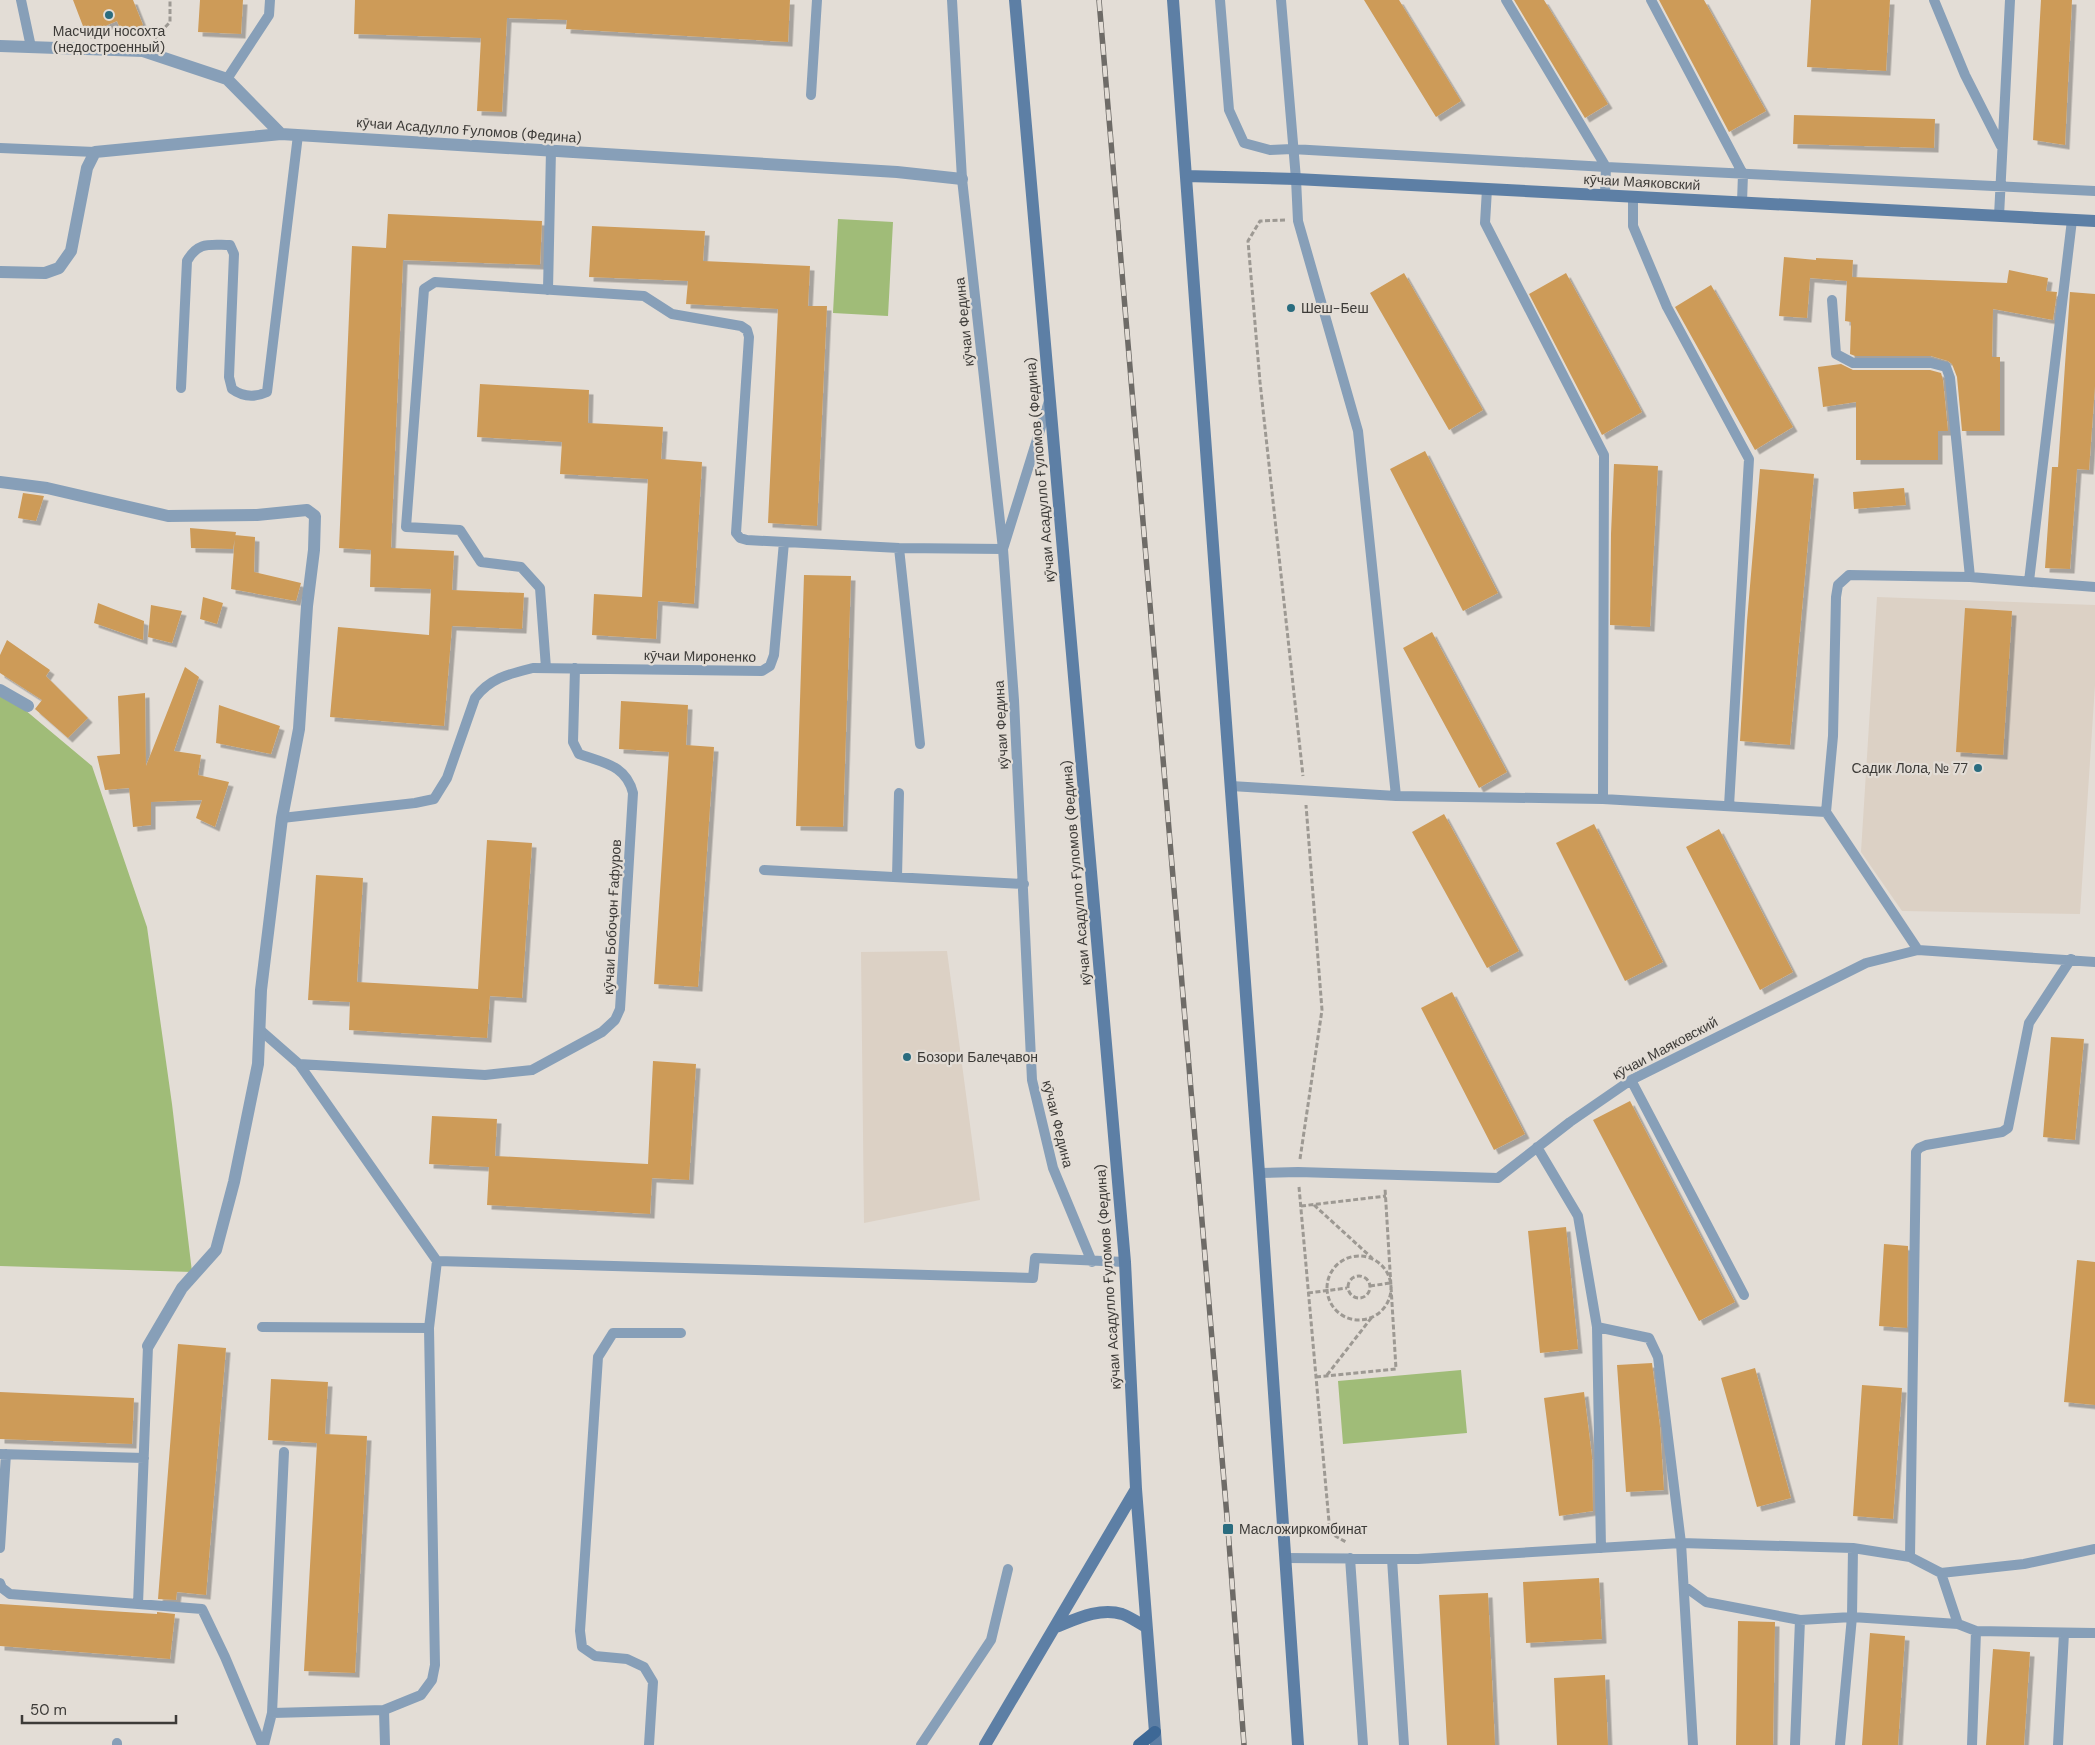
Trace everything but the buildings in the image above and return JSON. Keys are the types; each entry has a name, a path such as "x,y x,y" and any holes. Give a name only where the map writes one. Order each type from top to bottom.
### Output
{"main road":[{"path":"1139,1745 1155,1732"}],"street":[{"name":"кӯчаи Асадулло Ғуломов (Федина)","path":"1015,0 1124,1262 1136,1489 1156,1745"},
{"path":"1173,0 1259,1173 1298,1745"},
{"path":"0,46 143,52 227,79 281,134"},
{"name":"кӯчаи Асадулло Ғуломов (Федина)","path":"94,152 281,134 898,172 962,179"},
{"path":"0,272 45,273 59,268 70,251 87,168 94,152"},
{"name":"кӯчаи Маяковский","path":"1186,176 1296,179 1605,194 2095,221"},
{"path":"0,482 47,488 168,516 257,516 307,510 312,512 314,516 314,550 307,606 299,729 282,818 261,990 258,1064 234,1182 216,1250 182,1288 148,1346"},
{"path":"0,690 28,706"},
{"path":"985,1745 1136,1489"},
{"path":"1056,1627 1091,1614 1113,1612 1122,1614 1146,1628"}],"lane":[{"path":"21,0 31,47"},
{"path":"227,79 269,15 270,0"},
{"path":"811,94 817,0"},
{"name":"кӯчаи Федина","path":"952,0 962,179 1003,549 1024,884 1032,1080 1053,1168 1092,1262"},
{"path":"1220,0 1229,110 1244,143 1270,150 1292,149 1606,167 2095,191"},
{"path":"1281,0 1298,221 1358,431 1396,796"},
{"path":"1506,0 1606,167 1605,194"},
{"path":"1651,0 1743,174 1742,202"},
{"path":"1934,0 1965,75 2001,146"},
{"path":"1999,216 2001,146 2010,0"},
{"path":"181,388 186,260 192,251 202,246 230,245 234,254 228,377 232,390 241,396 259,396 267,392 298,135"},
{"path":"0,148 94,152"},
{"path":"548,290 551,150"},
{"path":"1487,189 1485,223 1604,456 1603,800"},
{"path":"1633,196 1633,226 1667,307 1749,459 1729,806"},
{"path":"2029,581 2072,220"},
{"path":"546,668 540,588 521,567 481,562 460,530 406,527 424,289 435,282 644,296 672,314 741,326 747,330 749,337 736,532 740,538 747,540 899,548 1003,549 1049,399"},
{"path":"1832,300 1836,354 1843,359 1853,363 1931,364 1946,367 1950,378 1970,576"},
{"name":"кӯчаи Мироненко","path":"282,818 415,803 434,799 447,778 475,698 483,687 497,677 533,668 762,671 770,666 774,655 784,542"},
{"path":"899,548 920,744"},
{"path":"1918,950 1826,812 1833,736 1836,597 1838,585 1849,575 1970,576 2095,587"},
{"name":"кӯчаи Бобоҷон Ғафуров","path":"299,1064 485,1075 532,1070 602,1032 615,1020 620,1009 633,793 630,780 618,768 579,754 572,742 575,668"},
{"path":"1231,786 1396,796 1603,800 1826,812"},
{"path":"897,878 899,793"},
{"path":"764,870 1024,884"},
{"name":"кӯчаи Маяковский","path":"1259,1173 1298,1172 1498,1178 1570,1122 1631,1080 1866,963 1918,950 2095,962"},
{"path":"1910,1557 1916,1152 1919,1148 1926,1145 2002,1132 2008,1128 2028,1023 2071,959"},
{"path":"259,1029 299,1064 437,1261 430,1328 435,1665 432,1680 421,1695 384,1710 272,1713"},
{"path":"1631,1080 1744,1296"},
{"path":"1537,1147 1578,1216 1597,1327 1601,1548"},
{"path":"437,1261 1033,1278 1035,1258 1124,1262"},
{"path":"1597,1327 1649,1338 1658,1357 1681,1543 1694,1745"},
{"path":"262,1328 430,1328"},
{"path":"649,1745 653,1682 644,1667 627,1659 595,1656 582,1647 580,1631 598,1357 613,1333 681,1333"},
{"path":"138,1604 148,1346"},
{"path":"263,1745 272,1713 284,1452"},
{"path":"0,1548 3,1454 144,1458"},
{"path":"1286,1558 1418,1559 1681,1543 1853,1548 1910,1557 1941,1573 2024,1564 2095,1549"},
{"path":"1840,1745 1852,1617 1853,1548"},
{"path":"1350,1558 1363,1745"},
{"path":"1392,1558 1404,1745"},
{"path":"921,1745 991,1640 1008,1569"},
{"path":"1941,1573 1958,1624"},
{"path":"0,1583 2,1588 10,1594 202,1609 263,1745"},
{"path":"1684,1586 1706,1602 1800,1620 1852,1617 1958,1624 1976,1631 2095,1633"},
{"path":"1795,1745 1800,1620"},
{"path":"1972,1745 1976,1631"},
{"path":"2058,1745 2064,1633"},
{"path":"384,1710 385,1745"}],"path":[{"path":"143,52 170,22 170,0"},
{"path":"1298,221 1260,221 1248,241 1260,382 1304,791 1322,1010 1298,1172 1330,1533 1375,1558"},
{"path":"1316,1377 1396,1369 1384,1174"},
{"path":"1301,1206 1386,1196"},
{"path":"1314,1204 1382,1265 1390,1283 1390,1294 1387,1303 1380,1311 1363,1319 1343,1316 1330,1302 1327,1291 1331,1272 1336,1264 1354,1256 1374,1259"},
{"path":"1364,1276 1370,1286 1370,1292 1360,1299 1354,1298 1350,1294 1348,1282 1352,1278 1364,1276"},
{"path":"1370,1286 1390,1283"},
{"path":"1308,1293 1348,1288"},
{"path":"1327,1376 1372,1316"}],"shaded area":[{"name":"Садик Лола, № 77","path":"1877,597 2095,605 2095,685 2080,914 1902,911 1861,852"},
{"path":"947,951 980,1200 864,1223 861,952"}],"green space":[{"path":"838,219 893,222 888,316 833,313"},
{"path":"0,689 92,766 147,927 172,1104 192,1272 0,1266"},
{"path":"1461,1370 1467,1433 1343,1444 1338,1381"}],"railway":[{"path":"1099,0 1228,1529 1244,1745"}],"place":[{"name":"Масчиди носохта (недостроенный)","path":"109,15"},
{"name":"Шеш-Беш","path":"1291,308"},
{"name":"Садик Лола, № 77","path":"1978,768"},
{"name":"Бозори Балеҷавон","path":"907,1057"},
{"name":"Масложиркомбинат","path":"1228,1529"}]}
